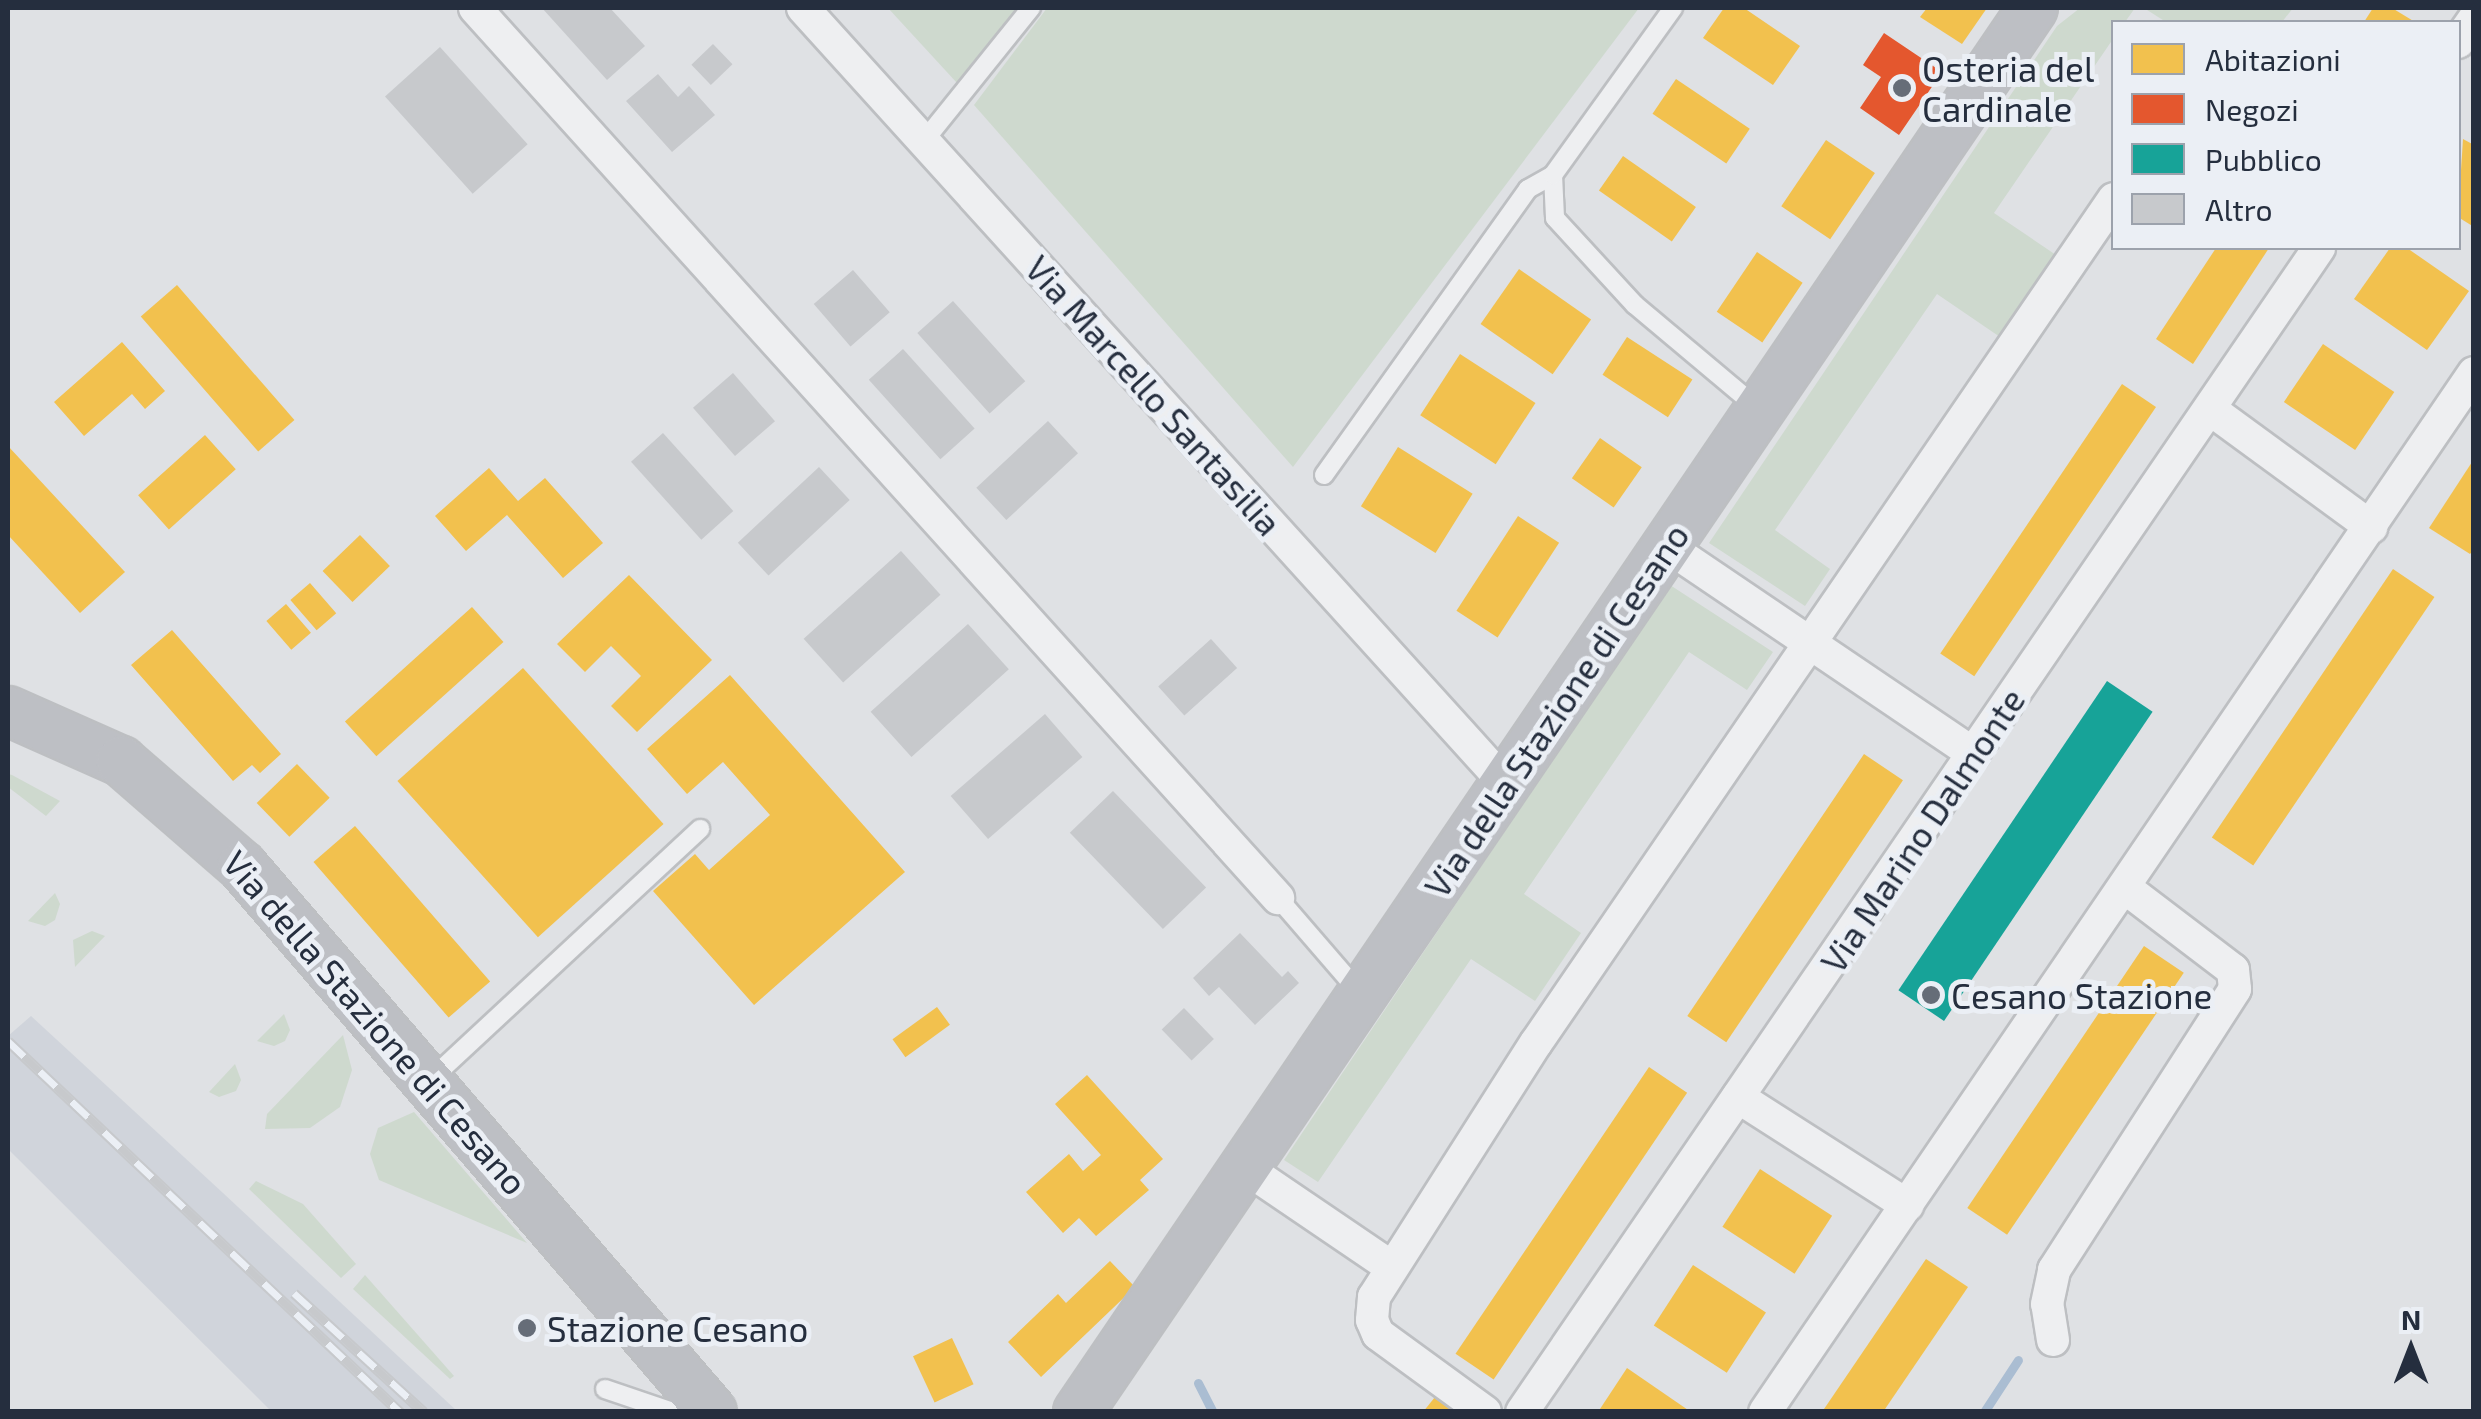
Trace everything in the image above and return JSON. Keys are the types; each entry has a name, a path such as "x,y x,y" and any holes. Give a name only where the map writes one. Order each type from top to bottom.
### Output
{"street":[{"path":"475,8 1278,898"},
{"name":"Via Marcello Santasilia","path":"803,8 1506,783"},
{"name":"Via della Stazione di Cesano","path":"1078,1412 2034,8"},
{"path":"1484,1412 1374,1327 1374,1297 1536,1043 2111,203"},
{"name":"Via Marino Dalmonte","path":"1522,1412 2319,250"},
{"path":"1765,1412 2474,372"},
{"path":"2210,410 2370,527"},
{"path":"1668,548 1974,754"},
{"name":"Via della Stazione di Cesano","path":"8,711 108,753 185,810 430,1080 703,1406"},
{"path":"2052,1340 2047,1304 2054,1270 2235,989 2233,970 2124,887"},
{"path":"1738,1096 1907,1205"},
{"path":"1244,1167 1390,1267"}],"lane":[{"path":"924,141 1031,8"},
{"path":"1324,475 1528,189 1553,176 1673,8"},
{"path":"1553,176 1554,218 1636,305 1760,410"},
{"path":"430,1080 700,829"},
{"path":"1278,898 1361,994"},
{"path":"605,1389 703,1406"}],"shaded area":[{"path":"888,8 1017,8 957,83"},
{"path":"1047,8 1639,8 1293,467 974,105"},
{"path":"2080,8 2135,8 2126,20 2111,20 2111,42 1994,213 2056,255 2000,337 1937,294 1775,530 1830,569 1805,606 1709,543 2057,26"},
{"path":"2144,8 2293,8 2284,20 2163,20"},
{"path":"1670,585 1773,652 1747,690 1689,652 1524,894 1581,933 1535,1001 1471,959 1318,1182 1284,1160"},
{"path":"8,774 60,801 46,816 8,787"},
{"path":"55,893 60,904 55,920 45,926 28,921"},
{"path":"92,931 105,936 75,967 73,940"},
{"path":"284,1014 290,1030 285,1041 274,1046 257,1041"},
{"path":"31,1016 457,1411 271,1411 8,1149 8,1036"},
{"path":"343,1035 352,1070 340,1107 310,1128 265,1129 267,1114"},
{"path":"235,1064 241,1080 236,1091 219,1097 209,1092"},
{"path":"414,1112 527,1243 379,1180 370,1154 378,1128"},
{"path":"256,1181 303,1204 356,1264 341,1278 249,1189"},
{"path":"365,1275 454,1376 450,1379 353,1289"}],"building: Abitazioni":[{"path":"1724,8 1744,8 1800,46 1773,85 1703,38"},
{"path":"1927,8 1987,8 1962,44 1920,17"},
{"path":"2373,8 2392,8 2412,20 2365,20"},
{"path":"1676,79 1750,129 1726,164 1653,114"},
{"path":"2463,139 2474,145 2474,227 2461,219"},
{"path":"1826,140 1875,173 1830,239 1781,206"},
{"path":"1623,156 1696,207 1672,241 1599,190"},
{"path":"2215,250 2268,250 2193,364 2156,339"},
{"path":"2389,250 2410,250 2469,291 2427,350 2354,299"},
{"path":"1757,252 1803,283 1762,342 1717,312"},
{"path":"1519,269 1591,319 1553,374 1481,324"},
{"path":"177,285 294,420 258,452 141,316"},
{"path":"1627,337 1692,379 1668,417 1602,375"},
{"path":"122,342 165,391 145,409 132,394 84,436 54,402"},
{"path":"2323,344 2394,392 2355,450 2284,402"},
{"path":"1460,354 1535,403 1496,464 1420,415"},
{"path":"2122,384 2156,407 1974,676 1940,653"},
{"path":"205,435 236,469 169,529 138,495"},
{"path":"1600,438 1642,467 1614,507 1572,478"},
{"path":"8,446 125,572 80,613 8,535"},
{"path":"1398,447 1473,494 1436,553 1361,506"},
{"path":"2474,459 2474,549 2470,554 2429,528"},
{"path":"489,468 518,501 545,478 603,543 563,578 507,515 466,551 435,516"},
{"path":"1518,516 1559,543 1498,637 1456,611"},
{"path":"360,535 390,566 352,602 323,571"},
{"path":"2393,569 2434,597 2253,866 2212,838"},
{"path":"629,575 712,660 637,732 611,706 641,676 611,646 585,672 557,644"},
{"path":"310,583 336,613 317,630 290,600"},
{"path":"286,604 311,633 291,650 266,621"},
{"path":"472,607 503,642 376,756 345,721"},
{"path":"172,630 281,754 260,773 252,765 233,781 131,665"},
{"path":"523,668 664,824 538,937 397,781"},
{"path":"730,675 905,872 754,1005 653,891 695,854 709,870 770,815 723,762 687,794 647,749"},
{"path":"1864,754 1903,780 1726,1042 1687,1016"},
{"path":"297,764 330,798 289,837 257,803"},
{"path":"355,826 490,981 449,1018 313,862"},
{"path":"2144,946 2184,973 2007,1235 1967,1208"},
{"path":"937,1007 950,1025 905,1057 893,1039"},
{"path":"1649,1067 1687,1093 1494,1380 1456,1354"},
{"path":"1087,1075 1163,1159 1140,1180 1149,1190 1096,1236 1079,1218 1063,1233 1026,1192 1069,1154 1083,1171 1101,1155 1055,1104"},
{"path":"1760,1169 1832,1216 1795,1274 1722,1227"},
{"path":"1926,1259 1968,1287 1883,1412 1822,1412"},
{"path":"1110,1261 1135,1287 1041,1377 1008,1342 1058,1294 1066,1303"},
{"path":"1693,1265 1766,1312 1727,1373 1654,1325"},
{"path":"952,1338 974,1384 935,1402 913,1356"},
{"path":"1627,1368 1691,1412 1598,1412"},
{"path":"1435,1397 1457,1412 1423,1412"}],"building: Negozi":[{"path":"1884,33 1942,72 1899,135 1860,108 1881,77 1863,65"}],"building: Pubblico":[{"path":"2107,681 2153,712 1944,1021 1898,990"}],"building: Altro":[{"path":"542,8 610,8 645,46 607,80"},
{"path":"713,44 732,64 711,85 691,65"},
{"path":"440,47 528,144 473,194 385,97"},
{"path":"658,74 678,97 689,86 715,115 672,152 626,101"},
{"path":"853,270 890,312 850,346 814,304"},
{"path":"953,301 1025,381 990,413 917,333"},
{"path":"903,349 975,429 940,459 869,380"},
{"path":"733,373 775,421 735,456 693,408"},
{"path":"1048,421 1078,453 1006,520 976,488"},
{"path":"663,433 733,511 701,540 631,462"},
{"path":"819,467 850,500 769,576 738,543"},
{"path":"901,551 940,595 843,683 804,639"},
{"path":"968,624 1009,669 911,757 871,712"},
{"path":"1211,639 1237,668 1184,715 1158,687"},
{"path":"1045,714 1082,757 988,839 951,796"},
{"path":"1113,791 1206,887 1163,929 1070,833"},
{"path":"1240,933 1282,977 1288,971 1299,983 1255,1025 1219,987 1209,996 1193,978"},
{"path":"1184,1008 1214,1039 1192,1060 1162,1030"}],"waterway":[{"path":"1984,1412 2018,1360"},
{"path":"1198,1383 1213,1412"}],"railway":[{"path":"8,1041 400,1412"},
{"path":"294,1293 424,1412"}],"place":[{"name":"Osteria del Cardinale","path":"1902,88"},
{"name":"Cesano Stazione","path":"1931,995"},
{"name":"Stazione Cesano","path":"527,1328"}]}
